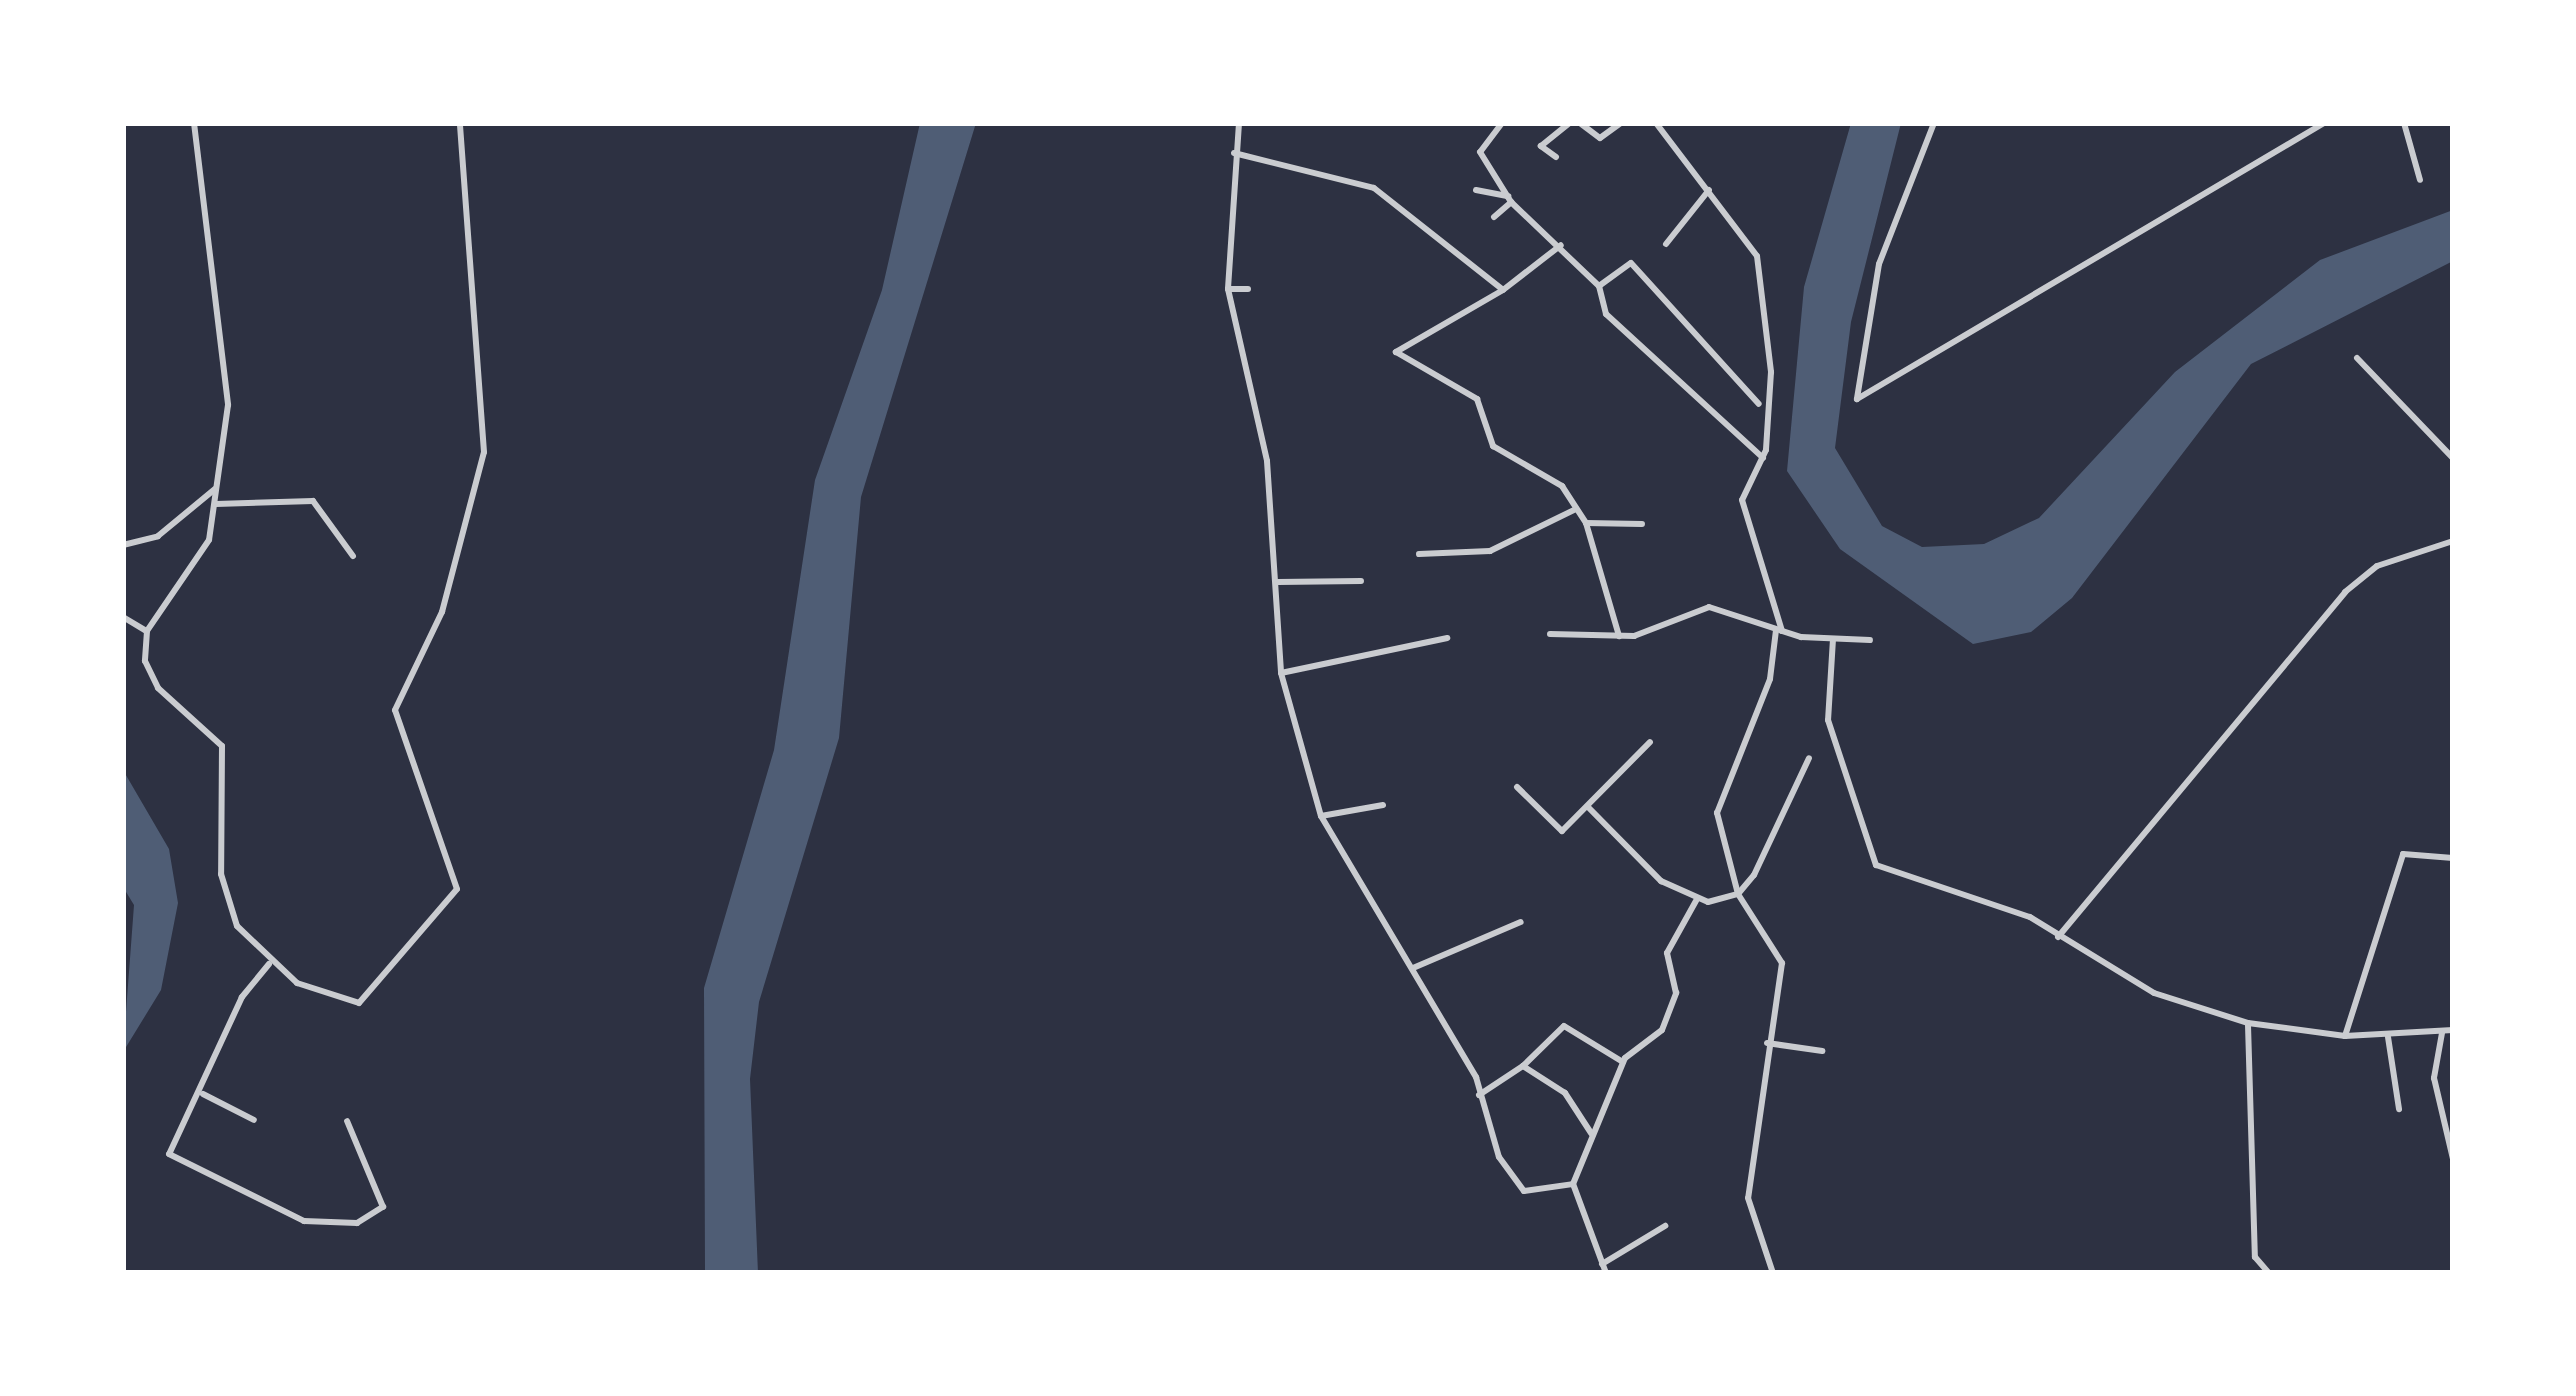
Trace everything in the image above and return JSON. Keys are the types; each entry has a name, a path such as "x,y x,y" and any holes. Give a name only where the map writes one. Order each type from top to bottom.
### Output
{"street":[{"path":"147,632 199,564 216,504 228,405 194,123"},
{"path":"123,617 147,632 158,688 223,746 227,902 268,964 359,1003 457,889 395,710 442,612 484,452 460,123"},
{"path":"1239,123 1228,289 1267,460 1281,674 1321,816 1413,968 1479,1095 1499,1157 1525,1191 1573,1184"},
{"path":"1502,123 1480,148 1510,199 1599,286 1606,314 1763,458"},
{"path":"1556,157 1541,146 1569,123"},
{"path":"1580,123 1600,138 1621,123"},
{"path":"1656,123 1757,256 1772,372 1761,405 1763,458 1742,500 1779,630 1770,680 1717,813 1738,894 1781,954 1748,1198 1773,1273"},
{"path":"1934,123 1879,264 1857,399 2324,123"},
{"path":"2404,123 2420,179"},
{"path":"1234,153 1374,188 1503,290"},
{"path":"1666,244 1709,189"},
{"path":"1476,190 1510,199"},
{"path":"1494,217 1510,199"},
{"path":"1561,245 1503,290 1396,352 1478,399 1493,446 1562,486 1586,523 1619,637"},
{"path":"1599,286 1631,263 1761,405"},
{"path":"1228,289 1248,289"},
{"path":"2357,358 2453,458"},
{"path":"123,545 158,536 217,488"},
{"path":"216,504 314,501 353,556"},
{"path":"1419,554 1490,551 1576,509"},
{"path":"1586,523 1642,524"},
{"path":"2058,937 2344,592 2377,566 2453,541"},
{"path":"1278,582 1361,581"},
{"path":"1550,634 1619,637 1709,608 1779,630 1870,640"},
{"path":"1281,674 1447,638"},
{"path":"1833,638 1828,720 1876,866 2058,937 2154,993 2248,1023 2345,1036 2453,1030"},
{"path":"1517,787 1560,830 1589,808 1650,742"},
{"path":"1738,894 1809,758"},
{"path":"1321,816 1383,805"},
{"path":"1589,808 1661,881 1697,899 1738,894"},
{"path":"2345,1036 2403,854 2453,858"},
{"path":"1606,1273 1573,1184 1623,1062 1662,1030 1676,993 1667,953 1697,899"},
{"path":"1413,968 1521,922"},
{"path":"268,964 242,997 203,1094 169,1154 304,1221 357,1222 382,1207 347,1121"},
{"path":"2248,1023 2255,1257 2269,1273"},
{"path":"1479,1095 1572,1025 1623,1062"},
{"path":"2443,1034 2434,1078 2453,1159"},
{"path":"2389,1037 2398,1109"},
{"path":"1767,1042 1822,1051"},
{"path":"1522,1066 1565,1093 1592,1132"},
{"path":"203,1094 254,1120"},
{"path":"1602,1264 1665,1226"}],"water":[{"path":"920,123 976,123 861,497 839,738 759,1002 750,1079 758,1273 705,1273 704,988 774,750 815,480 882,290"},
{"path":"1851,123 1901,123 1851,322 1835,448 1882,526 1922,547 1984,544 2039,518 2175,372 2320,260 2453,210 2453,261 2251,364 2072,598 2031,632 1973,644 1840,549 1787,471 1804,287"},
{"path":"123,770 169,849 178,903 161,990 123,1052 134,905 123,887"}]}
